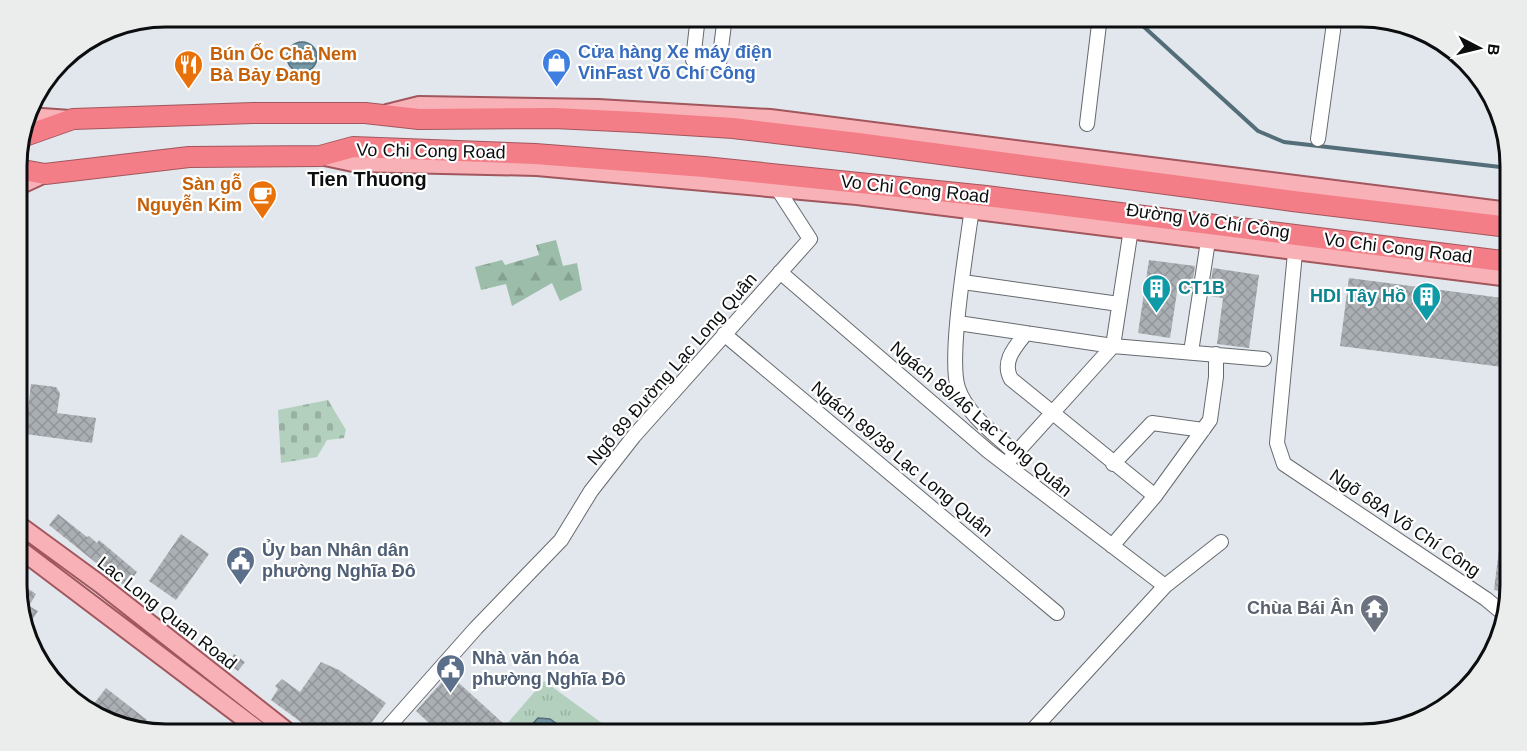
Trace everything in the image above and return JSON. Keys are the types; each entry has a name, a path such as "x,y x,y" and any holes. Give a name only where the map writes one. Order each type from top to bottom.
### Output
{"highway":[{"name":"Vo Chi Cong Road","path":"74,119 253,113 387,113 419,119 554,118 733,128 973,157 1293,201 1500,225"},
{"path":"31,134 74,119"},
{"name":"Vo Chi Cong Road","path":"27,171 45,174 189,157 320,156 353,147 535,154 704,167 986,196 1500,261"}],"main road":[{"name":"Vo Chi Cong Road","path":"387,113 419,105 598,108 770,118 1500,210"},
{"name":"Vo Chi Cong Road","path":"37,117 74,119"},
{"name":"Vo Chi Cong Road","path":"320,156 353,163 537,167 972,208"},
{"path":"27,182 45,174"},
{"name":"Đường Võ Chí Công","path":"972,208 1295,253 1500,277"},
{"name":"Lac Long Quan Road","path":"27,531 100,584 272,724"},
{"name":"Lac Long Quan Road","path":"27,555 250,724"}],"street":[{"path":"697,27 693,60 719,64 724,27"},
{"path":"1087,124 1099,27"},
{"path":"1318,139 1333,27"},
{"name":"Ngõ 89 Đường Lạc Long Quân","path":"391,724 476,628 561,540 601,477 654,412 810,240 777,188"},
{"path":"972,208 958,323 956,363 958,388 974,415 1011,459 1113,346 1131,230"},
{"path":"1191,352 1208,241"},
{"name":"Ngõ 68A Võ Chí Công","path":"1295,253 1277,443 1284,464 1498,609"},
{"name":"Ngách 89/46 Lạc Long Quân","path":"780,272 1011,459 1112,546 1165,586"},
{"path":"963,282 1119,304"},
{"path":"958,323 1113,346 1264,359"},
{"name":"Ngách 89/38 Lạc Long Quân","path":"724,333 1057,613"},
{"path":"1026,333 1012,352 1008,374 1011,379 1052,415 1155,496"},
{"path":"1112,546 1155,496 1210,420 1216,376 1216,354"},
{"path":"1113,464 1152,423 1203,430"},
{"path":"1038,724 1165,586 1221,542"}],"green space":[{"path":"556,240 563,266 577,263 582,290 560,301 552,283 512,306 506,284 481,290 475,267 502,260 505,265 539,255 536,245"},
{"path":"328,400 346,430 344,438 327,440 317,457 281,463 278,410"},
{"path":"544,681 603,724 507,724"}],"water":[{"path":"302,42 313,46 317,57 313,68 302,72 291,68 287,57 291,46"},
{"path":"538,718 550,719 557,724 532,724"}],"building":[{"name":"CT1B","path":"1149,260 1195,266 1191,294 1177,292 1170,338 1138,333"},
{"path":"1213,268 1259,275 1249,348 1217,344 1223,298 1209,296"},
{"name":"HDI Tây Hồ","path":"1349,278 1500,298 1500,367 1340,346"},
{"path":"31,384 56,387 60,393 57,413 96,418 92,443 27,434"},
{"path":"58,514 87,537 89,536 97,543 99,540 137,572 126,587 49,525"},
{"path":"181,534 209,554 176,600 149,581"},
{"path":"1500,541 1500,591 1494,590"},
{"path":"27,588 36,594 29,606 38,611 32,620 28,603"},
{"path":"234,654 245,662 238,671 228,664"},
{"path":"321,662 339,670 386,703 370,724 303,724 271,700 278,689 275,686 282,679 300,692"},
{"name":"Nhà văn hóa phường Nghĩa Đô","path":"449,674 504,724 430,724 416,711"},
{"path":"106,688 147,720 145,722 122,717 94,704"}],"waterway":[{"path":"1144,27 1258,131 1284,142 1500,167"}],"place":[{"name":"Cửa hàng Xe máy điện VinFast Võ Chí Công","path":"557,88"},
{"name":"Bún Ốc Chả Nem Bà Bảy Đang","path":"189,90"},
{"name":"Sàn gỗ Nguyễn Kim","path":"263,220"},
{"name":"CT1B","path":"1157,314"},
{"name":"HDI Tây Hồ","path":"1427,322"},
{"name":"Ủy ban Nhân dân phường Nghĩa Đô","path":"241,586"},
{"name":"Chùa Bái Ân","path":"1375,634"},
{"name":"Nhà văn hóa phường Nghĩa Đô","path":"451,694"}],"district":[{"name":"Tien Thuong","path":"367,179"}]}
